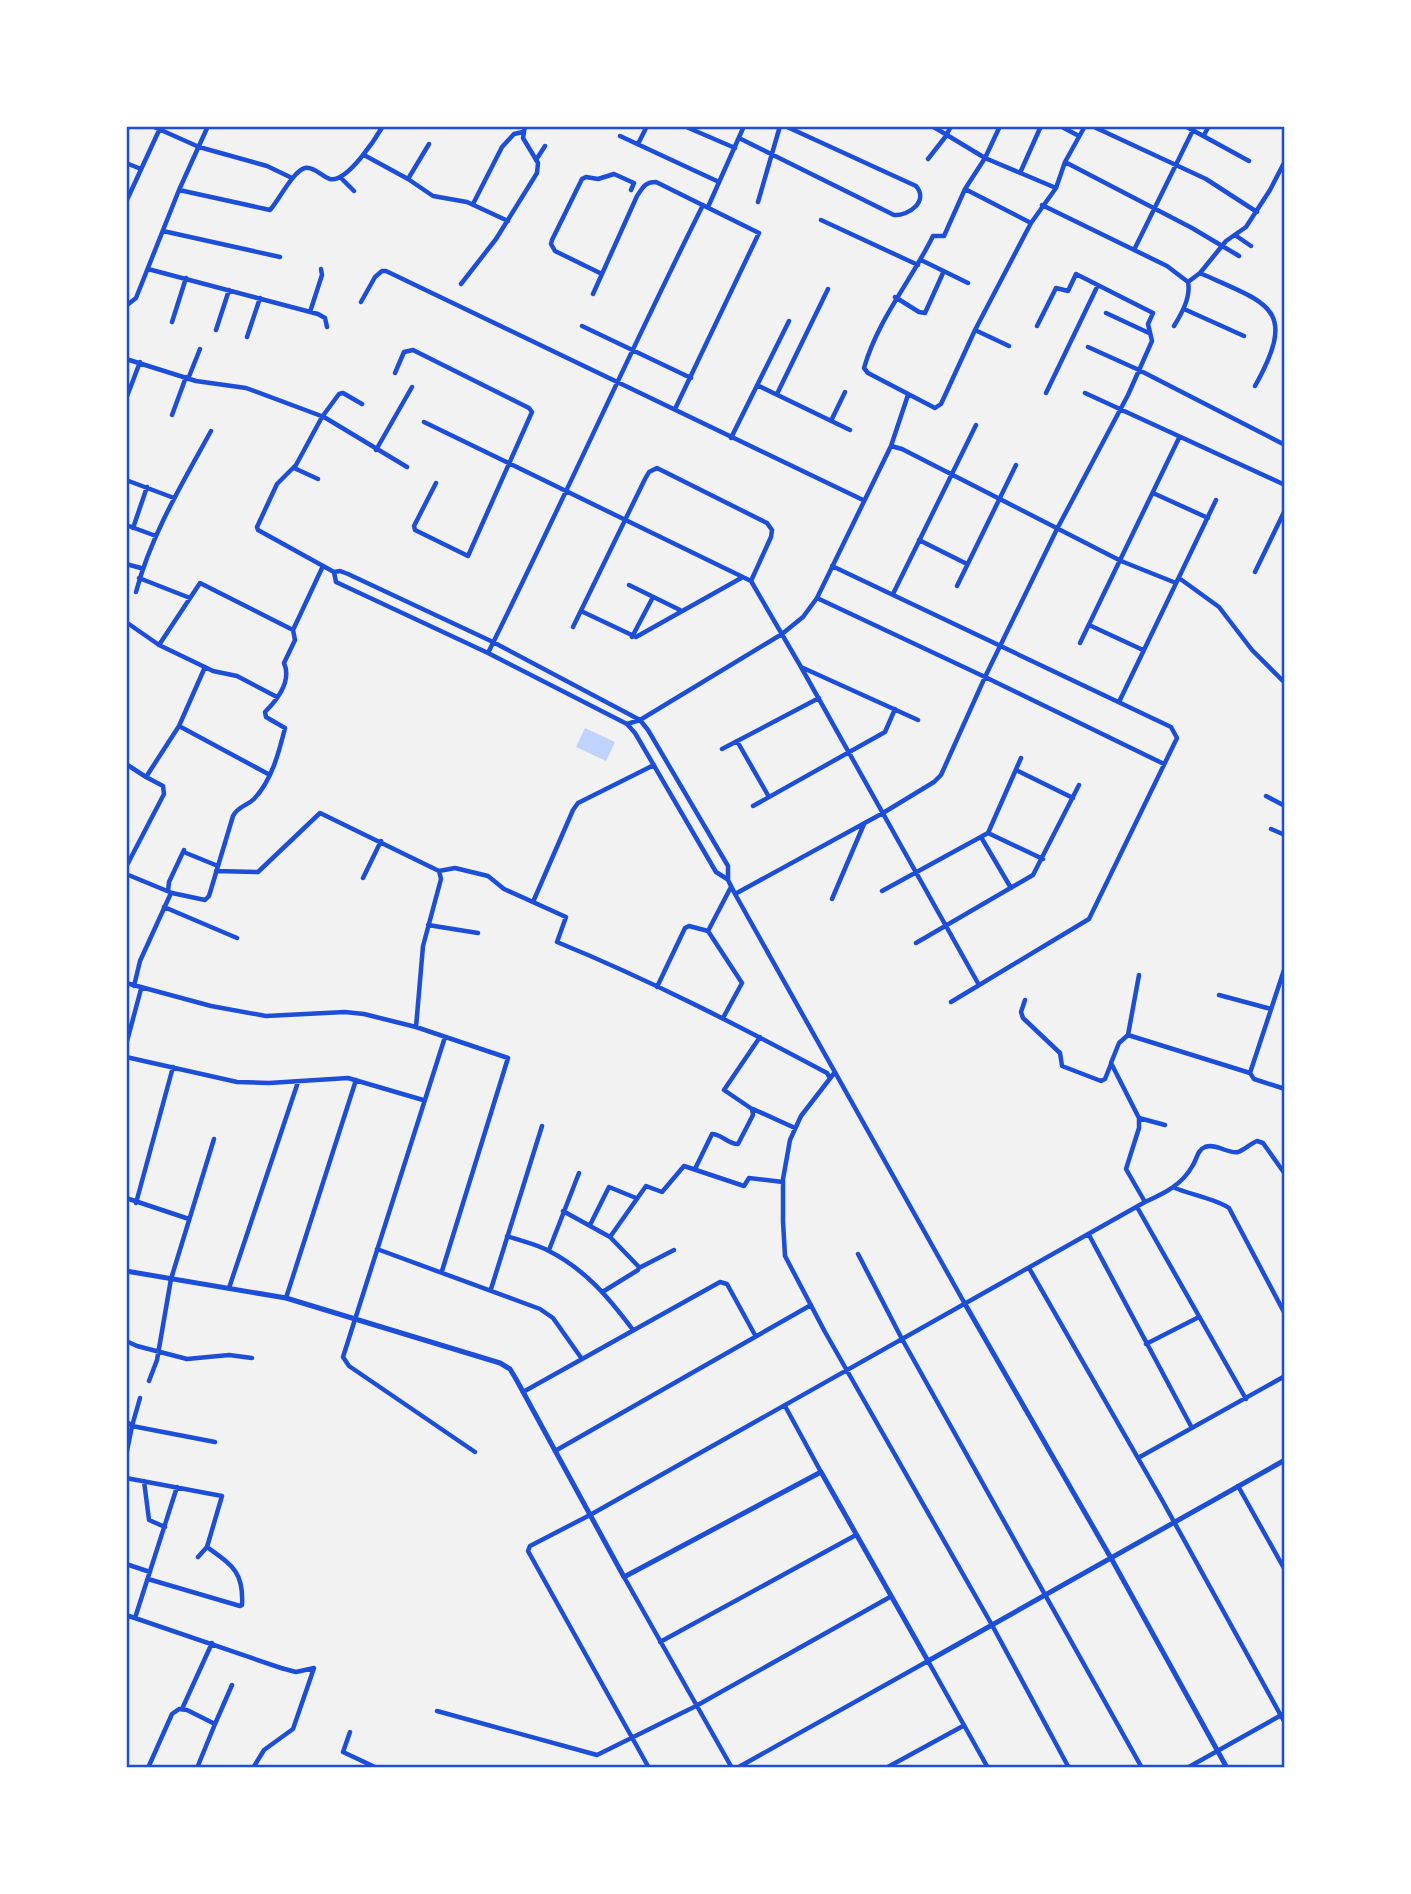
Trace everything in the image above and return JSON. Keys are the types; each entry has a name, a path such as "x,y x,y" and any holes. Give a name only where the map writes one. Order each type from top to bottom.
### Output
{"street":[{"path":"152,126 199,147 267,166 292,178"},
{"path":"127,303 136,298 208,126"},
{"path":"179,190 270,210 292,178 306,168 330,179 340,177 365,155 383,126"},
{"path":"638,144 647,126"},
{"path":"684,126 735,148"},
{"path":"488,653 618,383 631,350 705,206 712,198 744,126"},
{"path":"739,138 772,154 794,165 803,169 898,216 914,209 921,192 916,186 783,126 772,154 758,202"},
{"path":"932,126 985,158 1056,188"},
{"path":"928,159 951,126"},
{"path":"1000,126 985,158 965,189 944,236 933,236 919,263 895,298 864,368 868,373 935,408 939,406 1031,223 1056,188 1065,162 1085,126"},
{"path":"1020,173 1041,126"},
{"path":"1060,126 1079,136"},
{"path":"1092,126 1206,179 1257,212"},
{"path":"1185,126 1248,161"},
{"path":"1204,135 1209,126"},
{"path":"126,202 160,128"},
{"path":"461,284 496,239 537,173 536,160 524,143 524,128"},
{"path":"473,204 502,147 524,128"},
{"path":"1134,250 1193,130"},
{"path":"620,136 719,182"},
{"path":"408,179 429,144"},
{"path":"536,160 545,146"},
{"path":"365,155 433,196 473,204 508,221"},
{"path":"1188,282 1200,273 1222,246 1245,227 1257,212 1285,161"},
{"path":"1065,162 1155,208 1239,256"},
{"path":"126,163 141,169"},
{"path":"602,274 555,251 552,240 582,179 598,179 614,174 634,183 631,190"},
{"path":"340,177 354,191"},
{"path":"593,294 644,185 656,182 758,231 760,235 675,409"},
{"path":"965,189 1031,223"},
{"path":"1042,205 1167,266 1188,282 1184,309 1174,326"},
{"path":"821,220 968,283"},
{"path":"163,231 280,257"},
{"path":"1235,235 1251,246"},
{"path":"148,269 323,316 327,327"},
{"path":"310,312 322,275 321,269"},
{"path":"361,302 375,277 386,271 863,500"},
{"path":"895,298 925,313 943,272"},
{"path":"1200,273 1245,294 1269,309 1273,315 1276,334 1274,348 1255,386"},
{"path":"735,894 864,824 938,779 1057,529 1139,370 1152,341 1148,324 1153,313 1076,274 1068,291 1056,288 1037,326"},
{"path":"173,322 186,278"},
{"path":"1046,393 1098,285"},
{"path":"778,394 828,289"},
{"path":"216,330 229,290"},
{"path":"247,337 260,299"},
{"path":"1184,309 1244,336"},
{"path":"1106,313 1150,333"},
{"path":"731,438 789,321"},
{"path":"582,326 691,378"},
{"path":"975,330 1009,345"},
{"path":"1088,347 1139,370 1285,445"},
{"path":"172,415 200,349"},
{"path":"395,373 404,352 413,350 529,408 532,415 468,556 415,530 414,526 436,483"},
{"path":"126,359 187,378 246,388 322,417 407,467"},
{"path":"126,399 140,362"},
{"path":"757,385 850,430"},
{"path":"376,450 412,387"},
{"path":"831,421 845,392"},
{"path":"1085,393 1285,485"},
{"path":"362,404 347,394 339,394 322,417 294,468 277,484 258,530 334,572 348,574 493,642 640,720 728,866 728,880"},
{"path":"627,724 640,720 782,634 803,617 817,598 891,446 908,395"},
{"path":"424,422 751,581 802,667 979,985"},
{"path":"892,594 976,425"},
{"path":"136,592 141,568 174,498 211,431"},
{"path":"1080,643 1179,438"},
{"path":"891,446 1121,561 1177,581 1219,607 1252,650 1285,683"},
{"path":"957,586 1016,465"},
{"path":"294,468 318,479"},
{"path":"573,627 649,472 657,468 767,523 772,530 771,537 751,581"},
{"path":"126,480 174,498"},
{"path":"133,528 146,487"},
{"path":"1153,493 1208,518"},
{"path":"1119,702 1216,500"},
{"path":"1255,572 1285,510"},
{"path":"126,525 156,536"},
{"path":"919,540 967,564"},
{"path":"126,564 141,568"},
{"path":"126,874 170,892 205,900 209,896 236,810 253,801 270,775 276,760 285,728 264,716 287,677 284,663 295,640 293,630 323,566"},
{"path":"832,566 1171,727 1177,738 1089,919 951,1002"},
{"path":"334,572 336,582 488,653 627,724 635,733 716,872 728,880 1227,1768"},
{"path":"581,611 636,637 743,577"},
{"path":"139,578 190,598"},
{"path":"159,645 200,583 293,630"},
{"path":"629,585 681,611"},
{"path":"632,637 653,597"},
{"path":"817,598 1164,764"},
{"path":"126,622 159,645 205,667 237,676 277,697"},
{"path":"1089,625 1143,650"},
{"path":"146,777 179,726 205,667"},
{"path":"802,667 918,720"},
{"path":"722,749 818,698"},
{"path":"753,806 885,732 895,709"},
{"path":"179,726 270,775"},
{"path":"737,741 769,797"},
{"path":"883,891 988,832 1021,758"},
{"path":"126,764 163,786 164,794 126,867"},
{"path":"533,902 572,810 578,803 653,765"},
{"path":"1016,770 1073,798"},
{"path":"916,943 1036,873 1079,785"},
{"path":"1266,796 1285,806"},
{"path":"134,986 140,961 170,892 169,882 185,851 217,869 258,872 320,813 439,871 455,868 488,876 504,889 566,916 557,942 606,962 723,1018 830,1077"},
{"path":"686,820 697,814"},
{"path":"832,899 864,824"},
{"path":"1270,829 1285,835"},
{"path":"988,832 1043,859"},
{"path":"981,837 1011,888"},
{"path":"363,878 381,841"},
{"path":"416,1027 423,946 441,879 439,871"},
{"path":"708,931 732,887"},
{"path":"164,906 237,938"},
{"path":"428,925 478,933"},
{"path":"657,987 685,928 693,926 708,931 743,983 723,1018"},
{"path":"1250,1073 1285,967"},
{"path":"1025,1000 1021,1012 1023,1018 1060,1053 1062,1066 1101,1081 1105,1079 1119,1043 1128,1035 1139,975"},
{"path":"126,983 211,1006 266,1016 355,1013 416,1027 508,1058 442,1271"},
{"path":"126,1045 141,989"},
{"path":"1219,996 1271,1009"},
{"path":"1128,1035 1250,1073 1254,1079 1285,1090"},
{"path":"445,1037 343,1354 346,1363 475,1452"},
{"path":"760,1037 724,1090 752,1109 794,1128"},
{"path":"126,1057 237,1082 298,1082 340,1078 356,1080 423,1100"},
{"path":"1111,1063 1139,1118 1139,1128 1126,1169 1146,1202"},
{"path":"136,1203 173,1068"},
{"path":"835,1072 794,1128 786,1156 783,1182 785,1256 1069,1768"},
{"path":"286,1298 356,1080"},
{"path":"229,1288 298,1082"},
{"path":"695,1169 712,1135 716,1134 738,1144 753,1115 752,1109"},
{"path":"1139,1118 1165,1125"},
{"path":"491,1289 542,1126"},
{"path":"149,1381 155,1370 171,1279 214,1139"},
{"path":"649,1768 528,1551 530,1546 1175,1188 1204,1147 1214,1146 1230,1152 1239,1152 1257,1141 1262,1143 1285,1174"},
{"path":"610,1237 647,1185 662,1192 684,1166 744,1186 748,1178 783,1182"},
{"path":"549,1250 579,1173"},
{"path":"590,1225 609,1187 636,1198"},
{"path":"1175,1188 1229,1208 1285,1314"},
{"path":"126,1198 189,1219"},
{"path":"1137,1207 1246,1399"},
{"path":"563,1211 610,1237 639,1268"},
{"path":"1089,1235 1192,1428"},
{"path":"507,1236 549,1250 604,1291 633,1330"},
{"path":"377,1249 491,1289 548,1313 582,1359"},
{"path":"604,1291 639,1268 674,1250"},
{"path":"858,1254 902,1339 1142,1768"},
{"path":"1029,1268 1175,1522 1283,1714 1285,1723"},
{"path":"126,1271 286,1298 500,1363 510,1369 660,1642 734,1768 1285,1460"},
{"path":"523,1392 720,1282 724,1282 755,1335"},
{"path":"555,1451 811,1305"},
{"path":"1146,1344 1199,1317"},
{"path":"126,1341 187,1359 229,1355 252,1358"},
{"path":"1138,1458 1285,1376"},
{"path":"126,1457 140,1398"},
{"path":"785,1406 988,1768"},
{"path":"126,1421 132,1426 215,1442"},
{"path":"624,1577 821,1472"},
{"path":"126,1478 219,1494 222,1499 207,1546 198,1557"},
{"path":"144,1481 149,1520 165,1527"},
{"path":"1238,1486 1285,1570"},
{"path":"126,1623 148,1579 177,1487"},
{"path":"660,1642 856,1535"},
{"path":"148,1579 242,1605 240,1576 228,1562 207,1546"},
{"path":"126,1564 150,1572"},
{"path":"437,1711 593,1755 696,1706 890,1597"},
{"path":"130,1616 296,1672 314,1668 293,1729 264,1750 253,1768"},
{"path":"148,1768 172,1714 182,1709 212,1643"},
{"path":"197,1768 232,1685"},
{"path":"182,1709 215,1724"},
{"path":"1187,1768 1283,1714"},
{"path":"886,1768 963,1726"},
{"path":"350,1732 343,1751 376,1768"},
{"path":"358,1768 361,1760"}],"water":[{"path":"585,728 615,742 606,761 576,747"}]}
